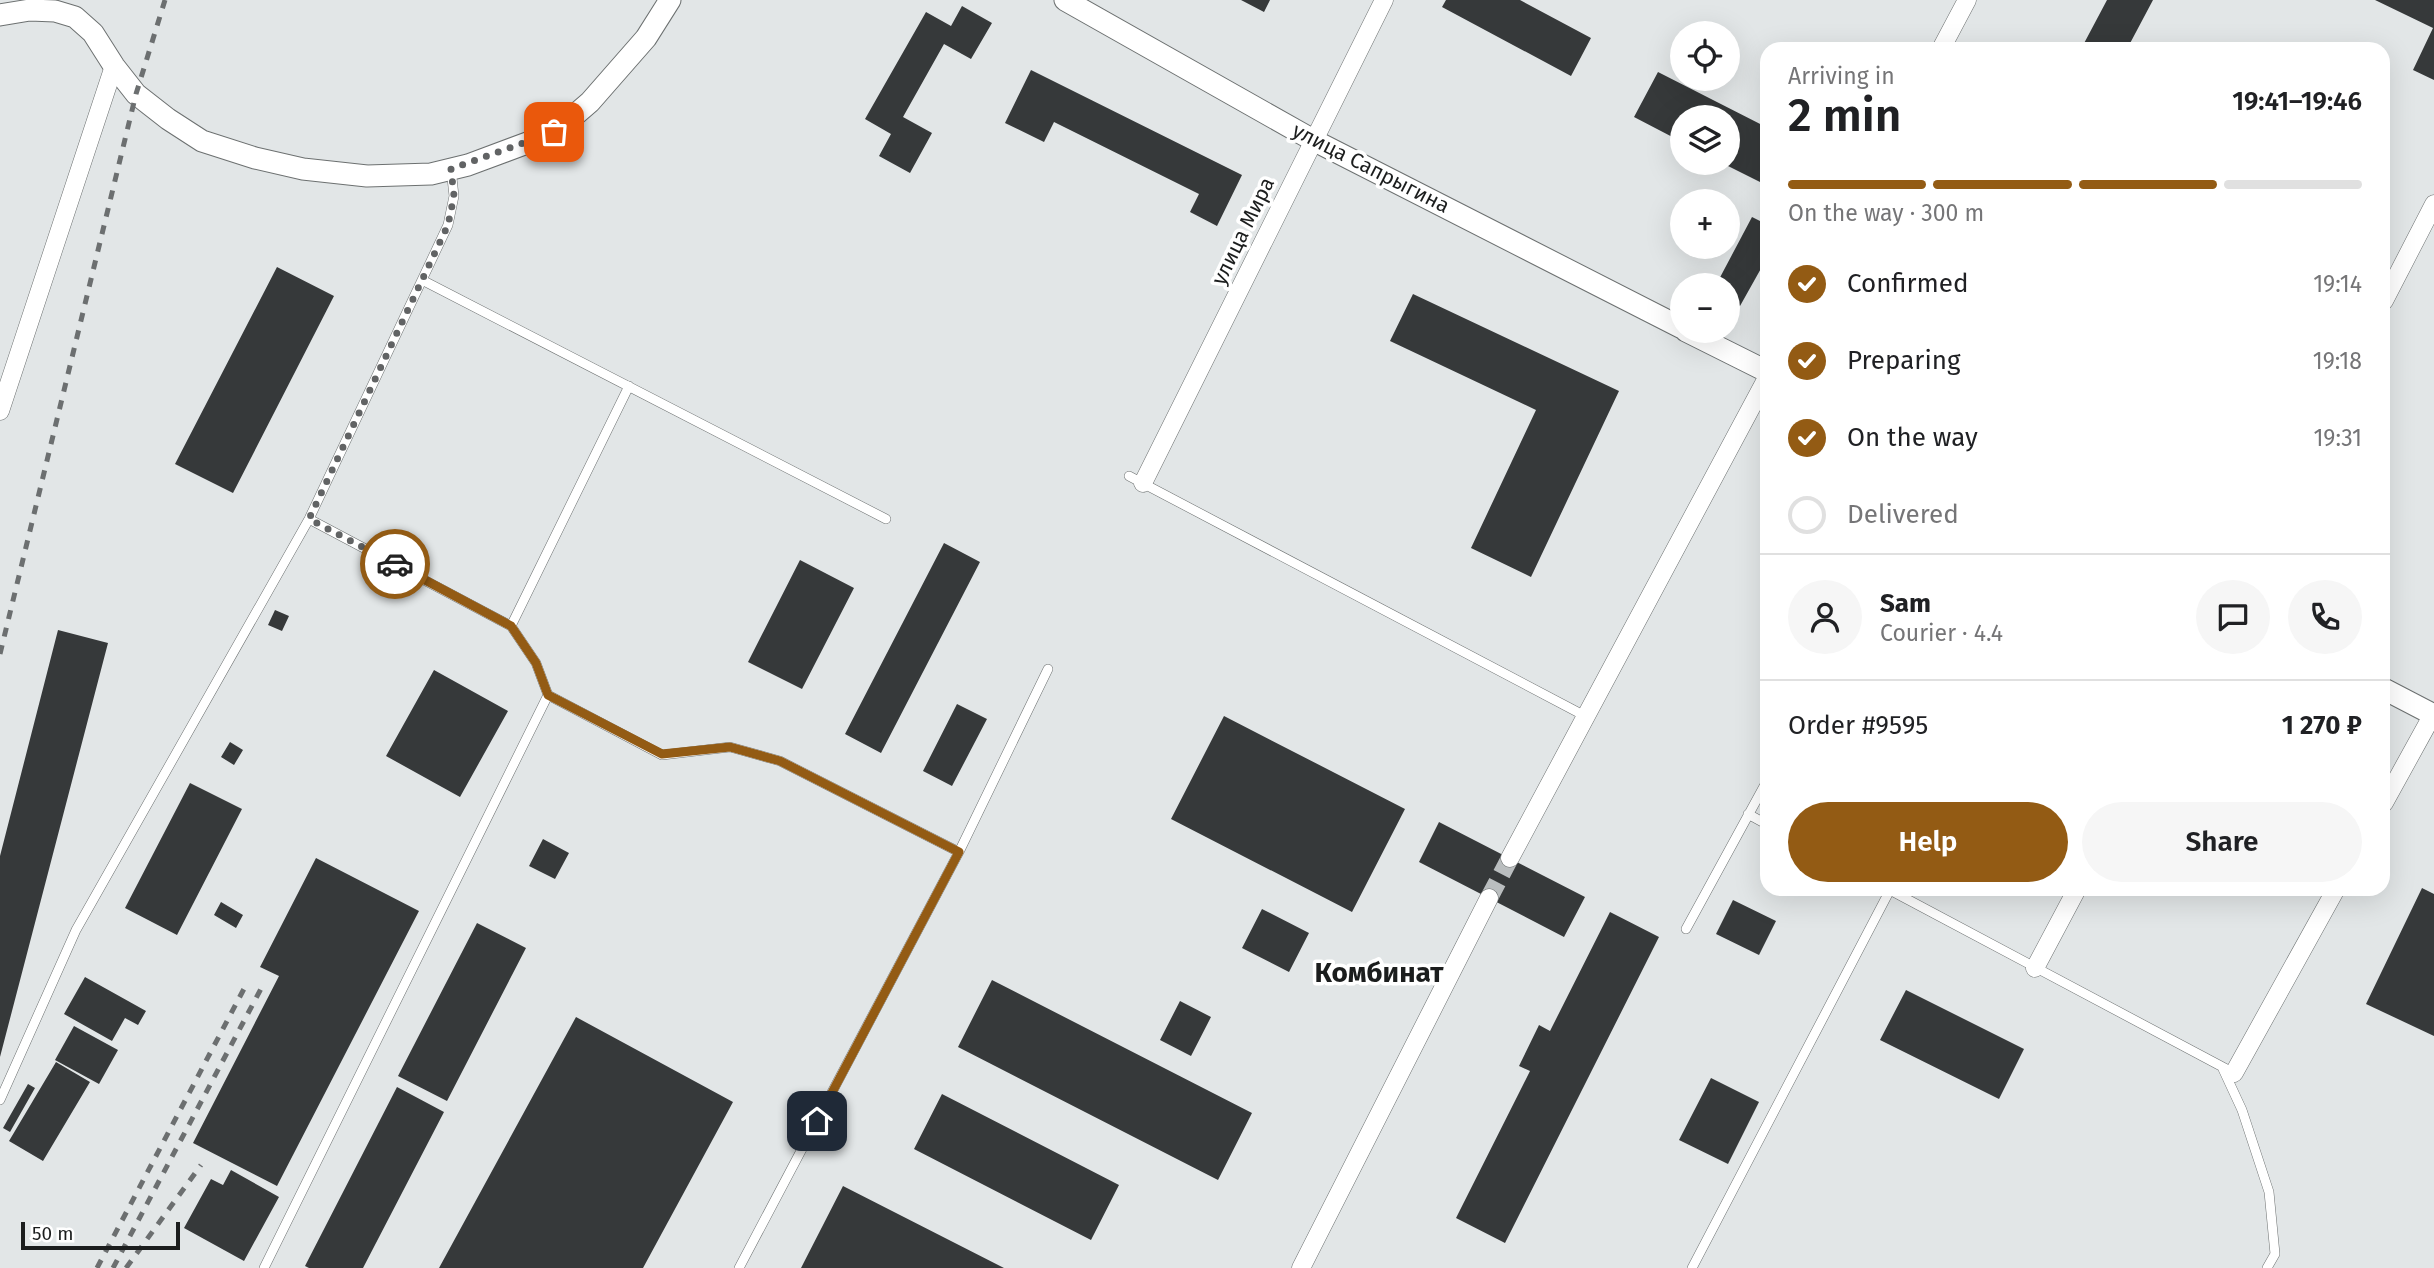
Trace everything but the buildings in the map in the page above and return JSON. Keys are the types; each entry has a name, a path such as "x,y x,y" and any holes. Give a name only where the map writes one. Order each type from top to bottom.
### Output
{"street":[{"path":"0,15 30,10 55,11 75,17 93,33 136,94 167,119 202,141 255,158 303,169 367,176 431,174 554,132 590,102 646,38 670,0"},
{"name":"улица Сапрыгина","path":"1065,0 1313,140 1670,322"},
{"name":"улица Мира","path":"1136,479 1384,0"},
{"path":"1945,42 1967,0"},
{"path":"0,411 114,66"},
{"path":"2390,289 2434,204"},
{"path":"1709,343 1760,370"},
{"path":"1510,858 1760,389"},
{"path":"2390,692 2433,714 2390,792"},
{"path":"2035,968 2073,896"},
{"path":"2228,1070 2332,896"},
{"path":"1301,1268 1489,898"}],"lane":[{"path":"0,1100 76,930 309,519 448,225 454,196 451,169"},
{"path":"422,280 886,519"},
{"path":"511,626 629,386"},
{"path":"1136,479 1585,716"},
{"path":"309,519 511,626 536,663 548,695 662,754 730,747 780,761 959,852"},
{"path":"739,1268 959,852 1048,669"},
{"path":"264,1268 548,695"},
{"path":"1686,929 1760,793"},
{"path":"1748,814 1760,821"},
{"path":"1692,1268 1885,896"},
{"path":"1902,896 2228,1070 2269,1192 2275,1254 2267,1268"}],"tunnel":[{"path":"1489,898 1510,858"}],"railway":[{"path":"0,654 136,94 165,0"},
{"path":"97,1268 246,985"},
{"path":"113,1268 263,985"},
{"path":"126,1268 201,1165"}],"way so far":[{"path":"395,564 309,519 448,225 454,196 451,169 554,132"}],"district":[{"name":"Комбинат","path":"1379,972"}],"route":[{"path":"395,564 511,626 536,663 548,695 662,754 730,747 780,761 959,852 817,1121"}]}
